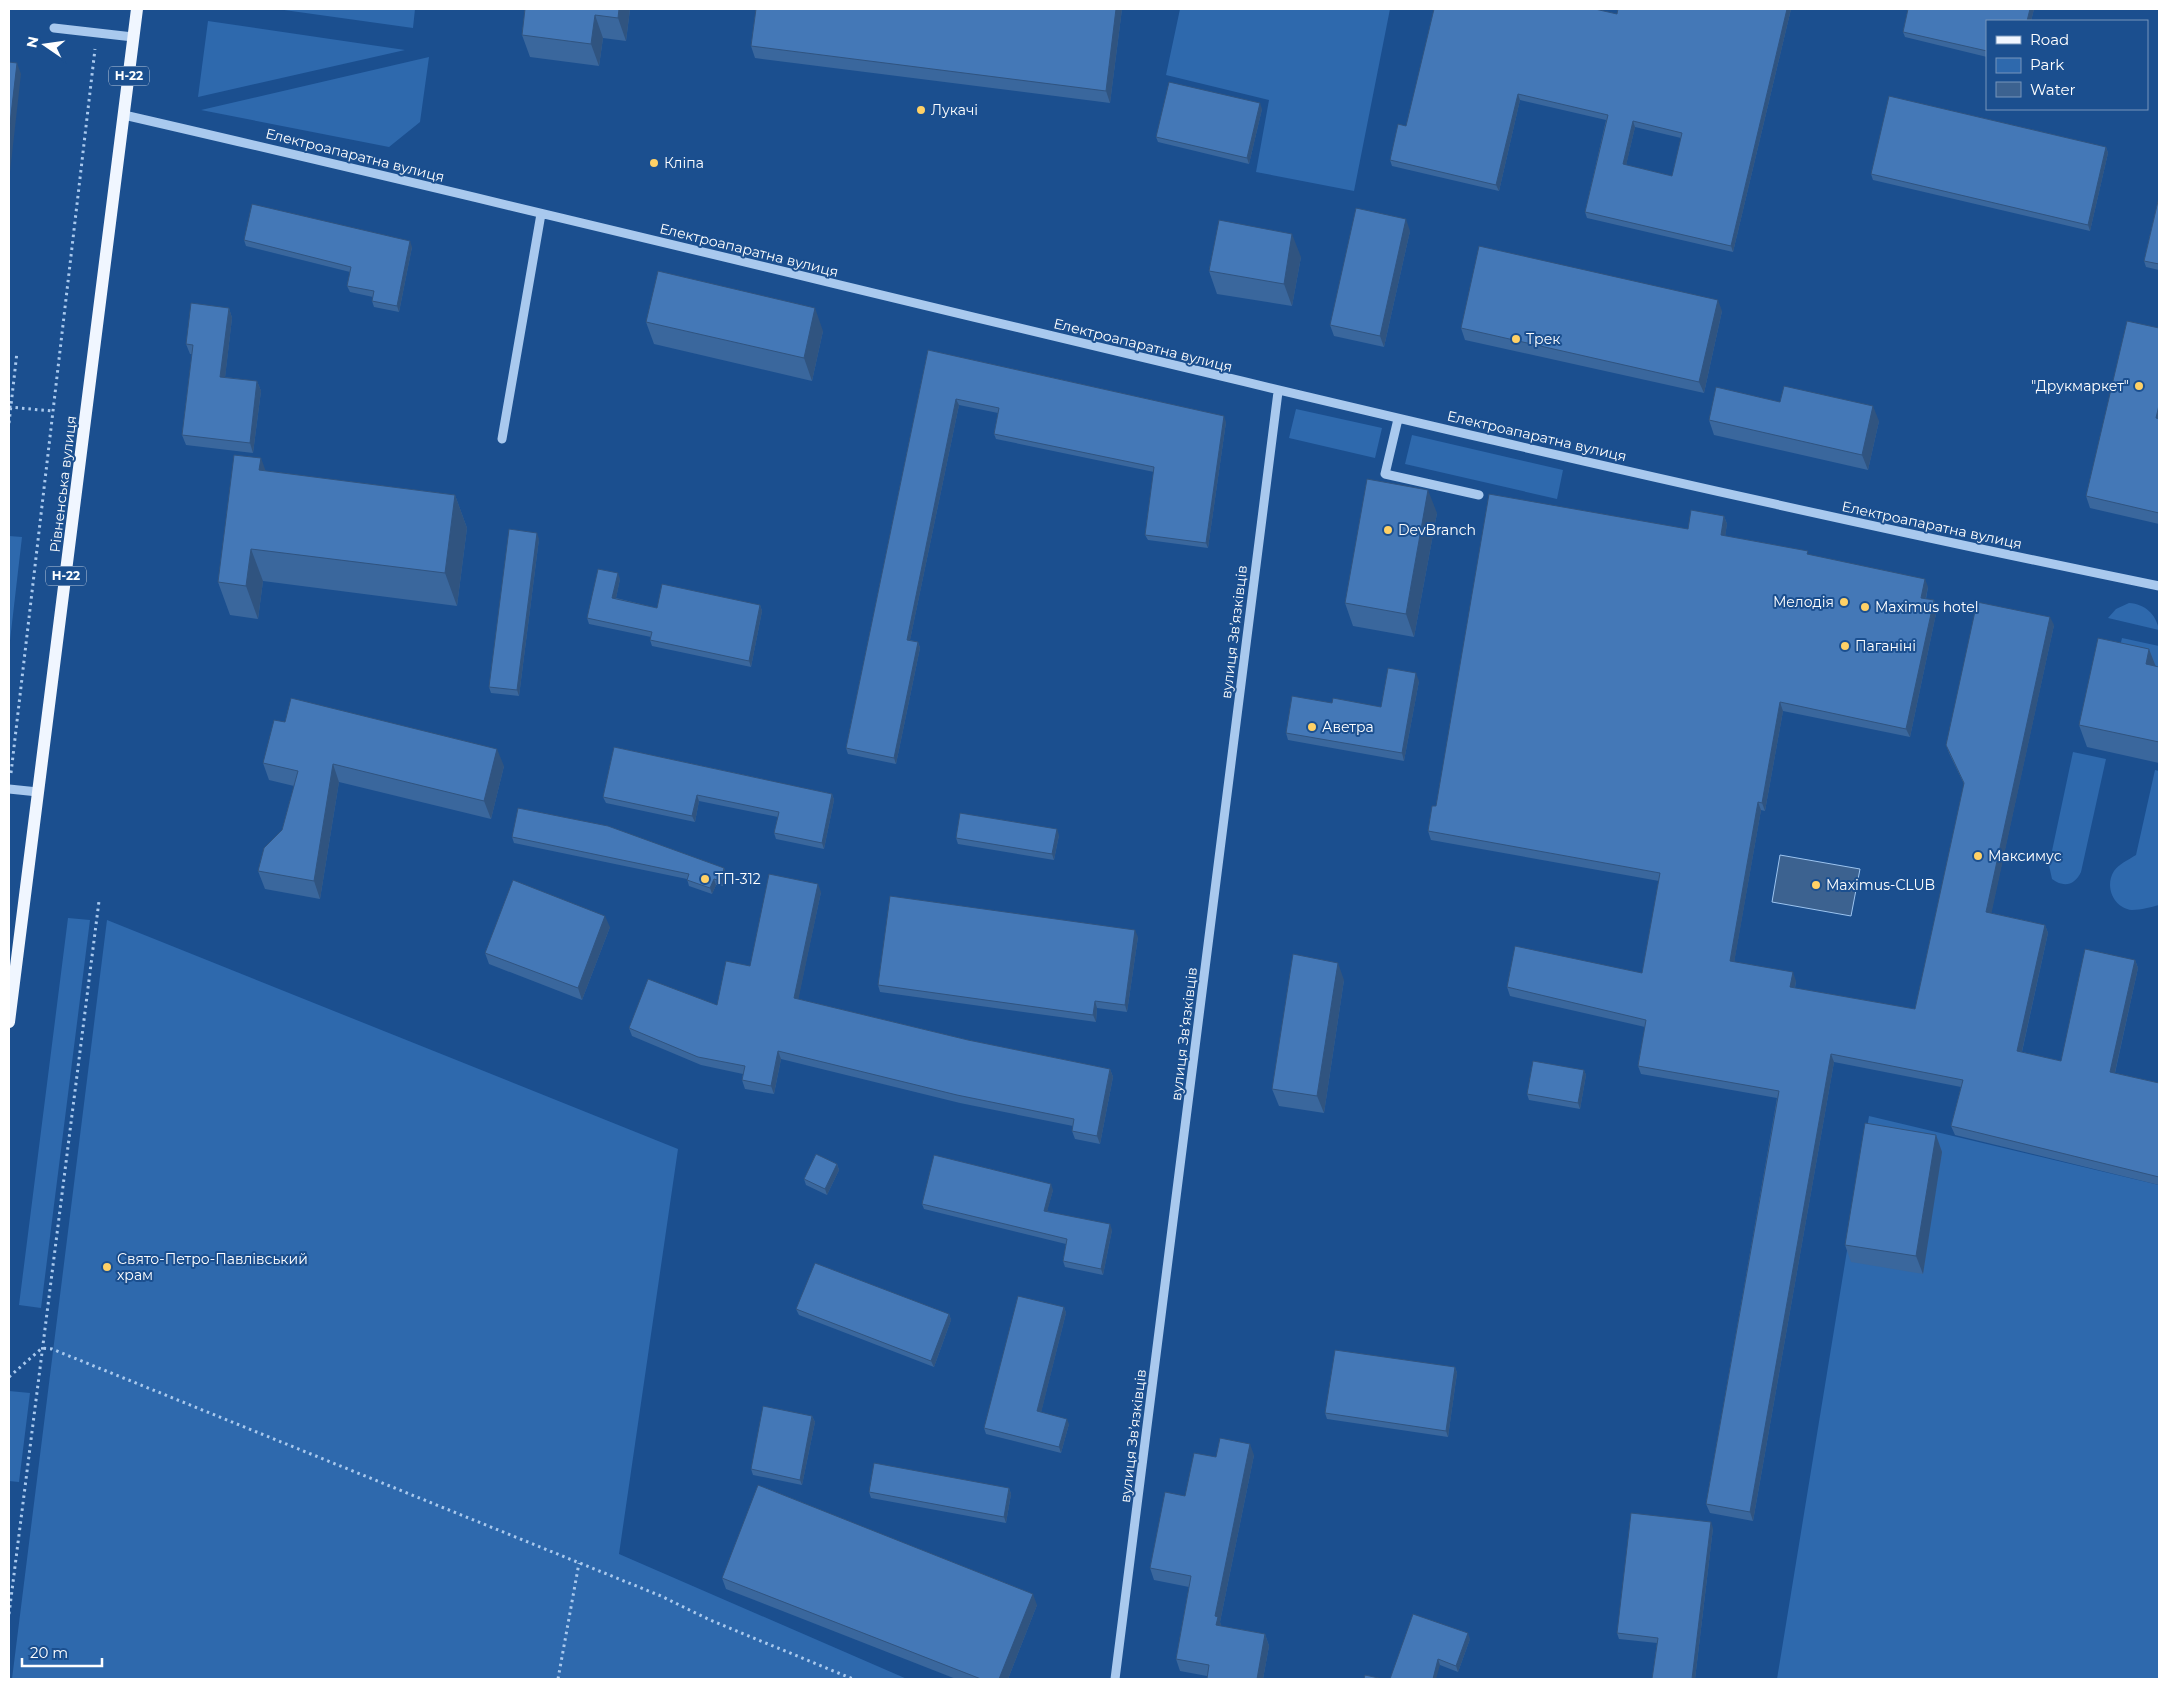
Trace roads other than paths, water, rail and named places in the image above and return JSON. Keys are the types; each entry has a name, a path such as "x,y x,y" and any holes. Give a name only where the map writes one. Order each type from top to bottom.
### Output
{"main road":[{"name":"Рівненська вулиця","path":"9,1022 137,9"}],"street":[{"path":"54,28 133,38"},
{"name":"Електроапаратна вулиця","path":"124,114 1278,392 1948,543 2159,586"},
{"path":"502,439 541,214"},
{"name":"вулиця Звʼязківців","path":"1115,1679 1278,392"},
{"path":"1398,419 1385,474 1480,495"},
{"path":"9,789 38,792"}],"water":[{"name":"Maximus-CLUB","path":"1780,855 1860,869 1851,916 1772,902"}],"place":[{"name":"Лукачі","path":"921,110"},
{"name":"Кліпа","path":"654,163"},
{"name":"Трек","path":"1516,339"},
{"name":"\"Друкмаркет\"","path":"2139,386"},
{"name":"DevBranch","path":"1388,530"},
{"name":"Мелодія","path":"1844,602"},
{"name":"Maximus hotel","path":"1865,607"},
{"name":"Паганіні","path":"1845,646"},
{"name":"Аветра","path":"1312,727"},
{"name":"Максимус","path":"1978,856"},
{"name":"ТП-312","path":"705,879"},
{"name":"Maximus-CLUB","path":"1816,885"},
{"name":"Свято-Петро-Павлівський храм","path":"107,1267"}]}
